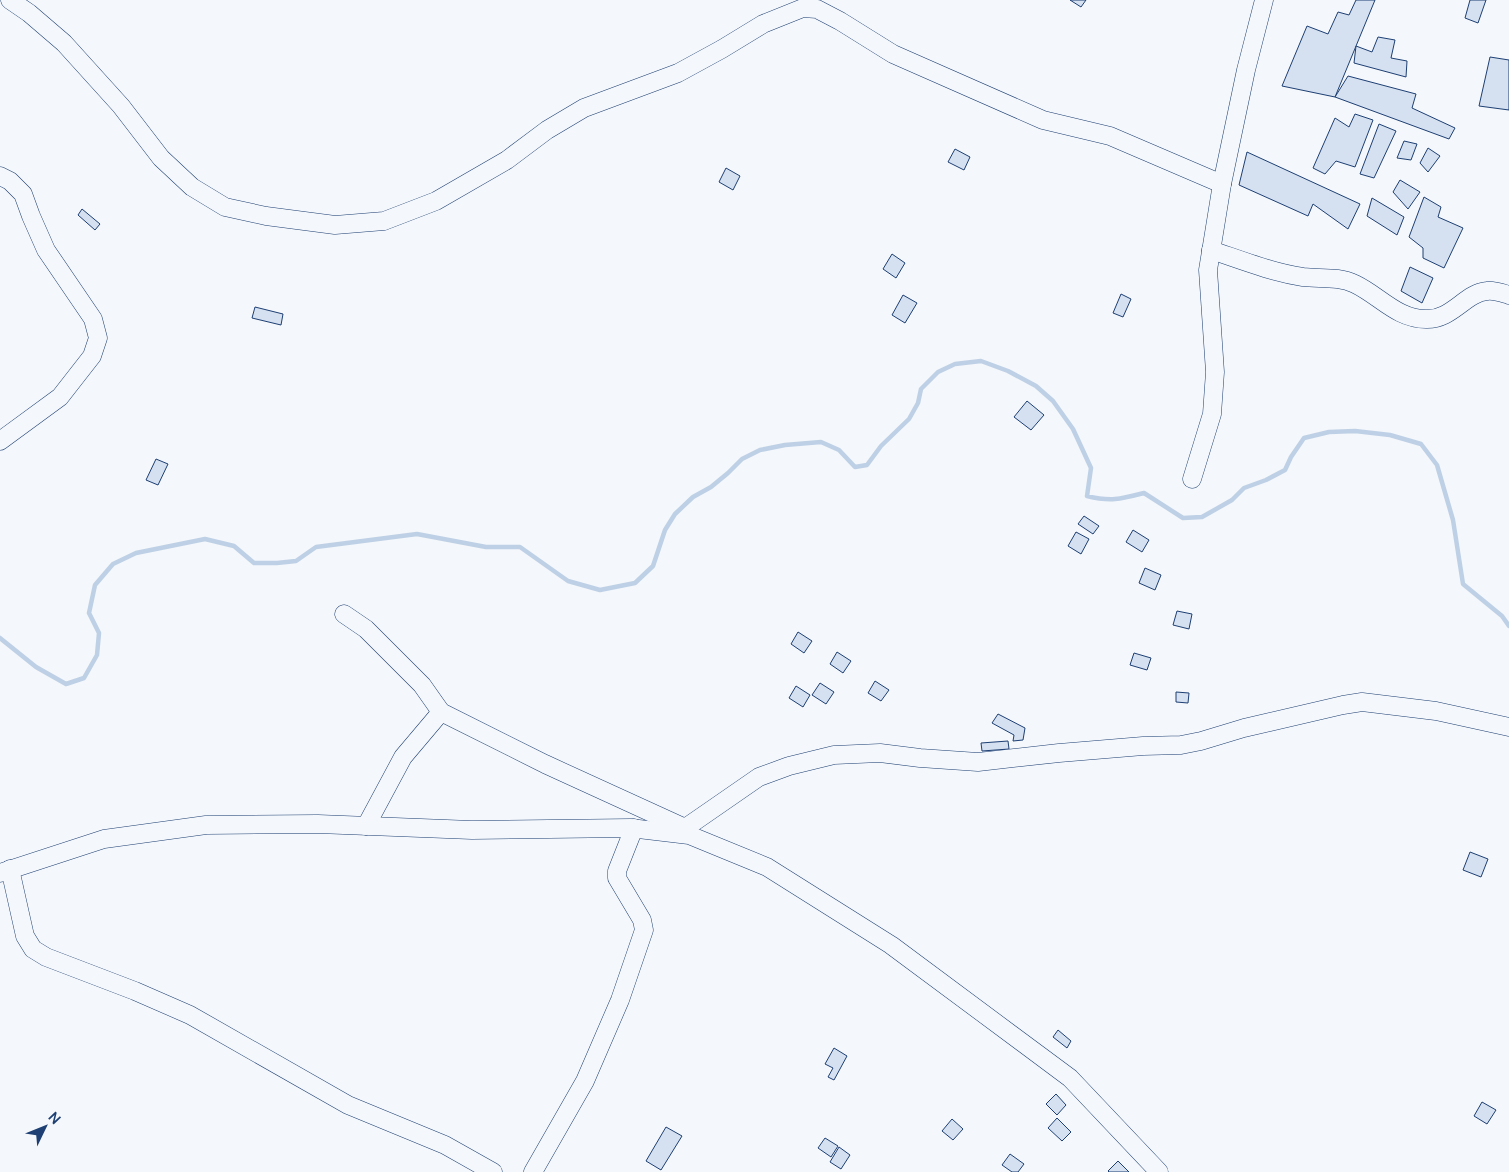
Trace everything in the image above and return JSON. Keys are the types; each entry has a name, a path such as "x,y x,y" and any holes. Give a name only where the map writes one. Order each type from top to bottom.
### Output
{"street":[{"path":"10,0 29,13 64,43 121,106 161,158 192,187 225,207 266,216 335,225 384,222 436,201 507,160 547,130 584,108 678,72 722,49 763,24 803,8 817,9 893,54 1044,120 1110,136 1222,184"},
{"path":"1192,479 1212,414 1215,372 1208,270 1211,250 1222,184 1246,70 1264,0"},
{"path":"0,176 10,181 23,194 30,216 46,250 93,319 98,338 92,356 60,397 0,442"},
{"path":"1211,250 1275,271 1303,277 1336,279 1354,283 1398,313 1409,318 1428,320 1444,316 1478,293 1487,290 1509,294"},
{"path":"344,614 366,629 422,685 442,712 689,835 767,867 892,945 1070,1078 1159,1172"},
{"path":"493,1172 445,1144 348,1106 190,1015 46,957 32,949 25,936 5,871 104,839 206,825 318,824 472,830 634,828 682,831 760,777 789,766 834,756 880,753 978,762 1143,746 1182,745 1244,728 1362,702 1436,711 1509,727"},
{"path":"366,826 404,757 442,712"},
{"path":"532,1172 585,1081 620,1000 644,930 642,920 617,878 617,871 634,828"}],"building":[{"path":"1070,0 1086,0 1081,7"},
{"path":"1356,0 1375,0 1335,97 1282,86 1307,26 1328,34 1338,12 1349,15"},
{"path":"1470,0 1486,0 1478,23 1465,18"},
{"path":"1378,37 1395,40 1391,58 1407,61 1406,77 1354,63 1356,46 1372,52"},
{"path":"1490,57 1509,60 1509,110 1479,106"},
{"path":"1348,76 1416,94 1412,108 1455,128 1449,139 1335,97"},
{"path":"1355,114 1373,120 1355,167 1336,161 1325,174 1313,168 1335,118 1349,127"},
{"path":"1379,124 1396,131 1374,178 1360,174"},
{"path":"1404,141 1417,144 1411,160 1397,158"},
{"path":"1428,148 1440,156 1428,172 1420,163"},
{"path":"955,149 970,157 964,170 948,162"},
{"path":"1247,152 1360,204 1348,229 1313,204 1308,216 1239,185"},
{"path":"726,168 740,176 733,190 719,182"},
{"path":"1400,180 1420,192 1408,209 1393,192"},
{"path":"1424,197 1441,207 1438,217 1463,228 1444,268 1423,258 1423,248 1409,237"},
{"path":"1372,198 1404,217 1397,235 1367,216"},
{"path":"82,209 100,224 95,230 78,215"},
{"path":"892,254 905,263 896,278 883,269"},
{"path":"1410,267 1433,278 1422,303 1401,291"},
{"path":"1121,294 1131,299 1123,317 1113,313"},
{"path":"903,295 917,303 905,323 892,315"},
{"path":"255,307 283,314 281,325 252,318"},
{"path":"1027,401 1044,415 1031,430 1014,417"},
{"path":"156,459 168,464 158,485 146,480"},
{"path":"1084,516 1099,526 1093,534 1078,524"},
{"path":"1133,530 1149,540 1142,552 1126,542"},
{"path":"1076,532 1089,539 1081,554 1068,546"},
{"path":"1145,568 1161,575 1155,590 1139,583"},
{"path":"1177,611 1192,614 1189,629 1173,625"},
{"path":"798,632 812,641 804,653 791,644"},
{"path":"837,652 851,661 843,673 830,664"},
{"path":"1134,653 1151,658 1147,670 1130,665"},
{"path":"875,681 889,690 881,701 868,693"},
{"path":"820,683 834,692 826,704 812,695"},
{"path":"796,686 810,695 803,707 789,698"},
{"path":"1176,692 1189,693 1188,703 1176,702"},
{"path":"998,714 1025,728 1023,740 1013,741 1014,735 992,723"},
{"path":"1008,741 1009,749 982,751 981,743"},
{"path":"1470,852 1488,859 1481,877 1463,870"},
{"path":"1058,1030 1071,1041 1067,1048 1053,1037"},
{"path":"834,1048 847,1056 834,1080 828,1077 833,1068 825,1064"},
{"path":"1056,1094 1066,1105 1057,1115 1046,1104"},
{"path":"1482,1102 1496,1110 1487,1124 1474,1116"},
{"path":"1057,1118 1071,1132 1062,1141 1048,1128"},
{"path":"952,1119 963,1129 953,1140 942,1131"},
{"path":"666,1127 682,1136 661,1170 646,1161"},
{"path":"825,1138 838,1146 831,1157 818,1148"},
{"path":"839,1147 850,1155 841,1169 830,1162"},
{"path":"1010,1154 1024,1164 1018,1172 1012,1172 1002,1165"},
{"path":"1118,1161 1129,1172 1108,1171"}],"waterway":[{"path":"0,638 36,667 66,684 84,678 97,655 99,633 89,613 95,585 113,564 136,553 205,539 234,546 254,563 277,563 296,561 316,547 417,534 486,547 520,547 568,581 600,590 635,583 653,566 665,530 675,514 693,497 711,487 742,459 760,450 785,445 821,442 839,450 855,467 867,465 881,446 909,419 918,403 921,389 938,372 955,364 981,361 1008,371 1036,386 1053,401 1073,429 1091,468 1087,496 1116,499 1144,493 1183,518 1202,517 1232,500 1244,488 1266,480 1285,470 1304,438 1329,432 1355,431 1390,435 1421,444 1437,465 1453,520 1463,584 1502,616 1509,626"}]}
